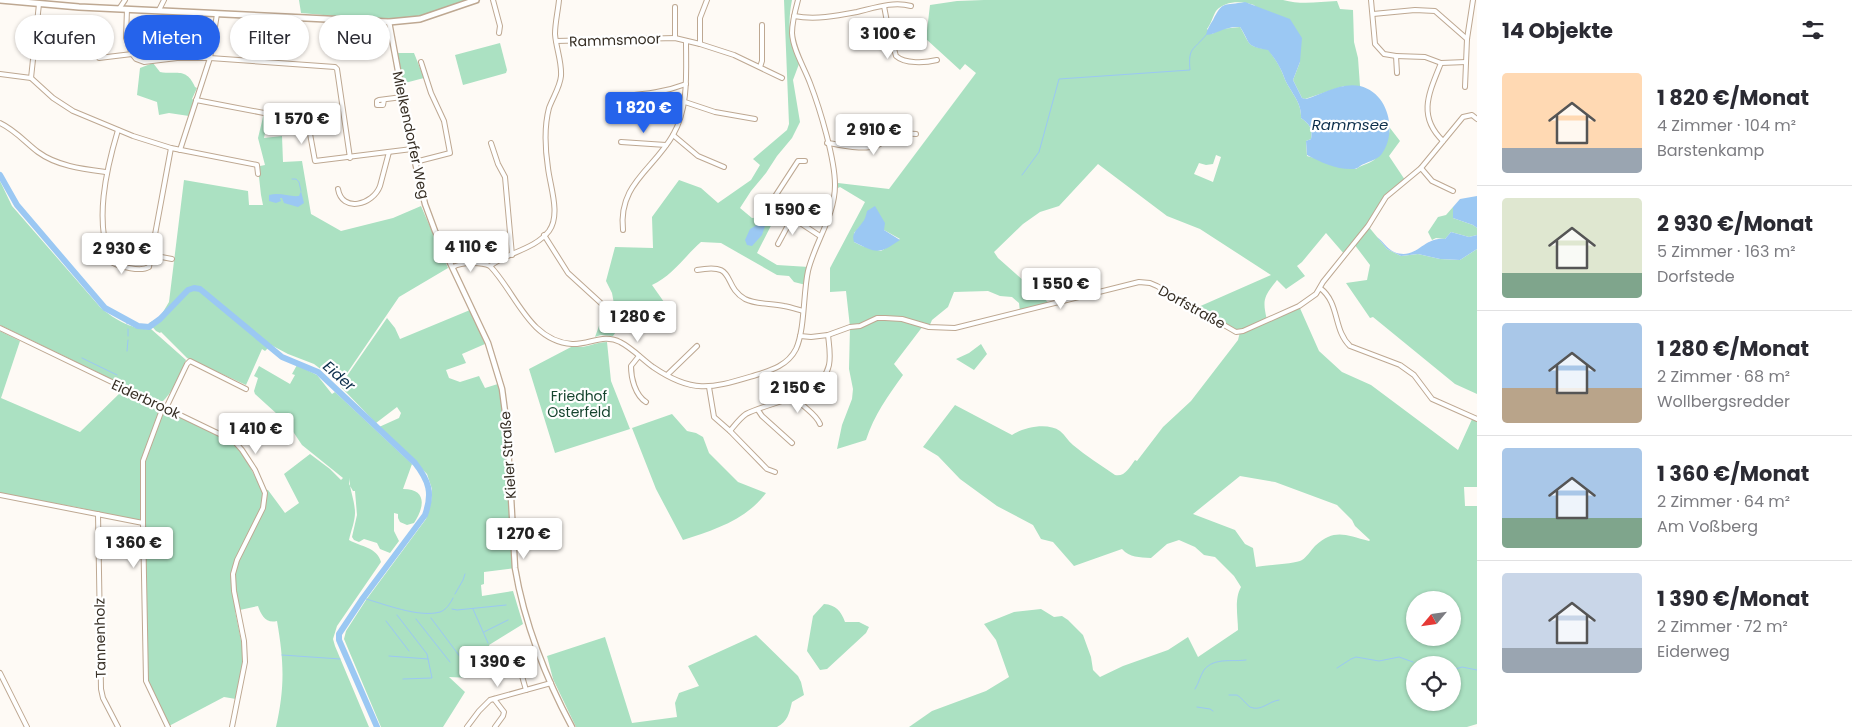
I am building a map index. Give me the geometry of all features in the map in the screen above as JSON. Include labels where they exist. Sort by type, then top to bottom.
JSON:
[{"type":"main road","points":[[0,0],[119,9],[319,19]]},
{"type":"main road","points":[[390,22],[420,19],[476,0]]},
{"type":"street","points":[[119,9],[125,0]]},
{"type":"street","points":[[159,10],[164,0]]},
{"type":"street","points":[[493,0],[500,26],[499,33]]},
{"type":"street","points":[[452,267],[456,265],[477,264],[490,266],[544,235],[551,227],[554,216],[546,156],[546,127],[550,106],[560,81],[561,68],[556,41],[559,0]]},
{"type":"street","points":[[700,44],[700,18],[707,0]]},
{"type":"street","points":[[490,266],[536,327],[550,338],[558,342],[575,344],[603,338],[621,342],[667,376],[690,386],[709,388],[723,385],[785,363],[794,353],[800,336],[809,269],[831,211],[835,194],[834,173],[827,143],[812,88],[792,32],[798,0]]},
{"type":"street","points":[[1371,0],[1375,44],[1384,54],[1425,57],[1441,63],[1466,62]]},
{"type":"street","points":[[1465,87],[1467,39],[1474,0]]},
{"type":"street","points":[[31,78],[39,4]]},
{"type":"street","points":[[794,16],[829,17],[884,6],[903,4],[911,6]]},
{"type":"street","points":[[884,6],[896,56],[905,60],[927,62],[937,60]]},
{"type":"street","name":"Rammsmoor","points":[[675,7],[675,38]]},
{"type":"street","points":[[127,9],[127,15]]},
{"type":"street","points":[[1373,14],[1415,10],[1435,12],[1467,39]]},
{"type":"street","points":[[760,67],[762,61],[762,25]]},
{"type":"street","name":"Mielkendorfer Weg","points":[[390,28],[412,149],[430,218],[488,343],[501,383]]},
{"type":"street","name":"Rammsmoor","points":[[556,41],[675,38],[734,55],[782,78]]},
{"type":"street","points":[[623,230],[623,212],[628,192],[673,135],[685,102],[686,41]]},
{"type":"street","points":[[1396,56],[1398,72]]},
{"type":"street","points":[[220,59],[335,67],[337,69],[350,158]]},
{"type":"street","points":[[139,60],[144,62],[160,60]]},
{"type":"street","points":[[180,150],[209,60]]},
{"type":"street","points":[[415,162],[450,153],[444,122],[430,93],[421,62]]},
{"type":"street","points":[[1441,63],[1427,102],[1427,118],[1434,132],[1443,141]]},
{"type":"street","points":[[0,74],[31,78],[53,98],[73,111],[118,130],[171,148],[257,165],[258,174]]},
{"type":"street","points":[[625,96],[655,93],[686,84]]},
{"type":"street","points":[[384,100],[402,97]]},
{"type":"street","points":[[196,100],[264,113],[302,108],[306,112],[314,160],[350,158],[412,149]]},
{"type":"street","points":[[685,102],[715,112],[755,119]]},
{"type":"street","name":"Dorfstraße","points":[[828,335],[850,327],[860,326],[877,318],[902,320],[929,327],[955,328],[1143,282],[1157,286],[1236,332],[1240,332],[1299,306],[1310,299],[1368,226],[1386,197],[1421,168],[1462,117],[1472,115],[1477,119]]},
{"type":"street","points":[[0,123],[49,159],[77,167],[106,172]]},
{"type":"street","points":[[118,130],[106,172],[104,218],[106,242],[112,262],[117,265],[147,270],[149,268],[171,148]]},
{"type":"street","points":[[827,143],[868,148],[885,141],[888,132],[916,134]]},
{"type":"street","points":[[673,135],[698,156],[724,168]]},
{"type":"street","points":[[621,142],[666,145]]},
{"type":"street","points":[[491,143],[498,164],[505,177],[512,255]]},
{"type":"street","points":[[338,188],[341,198],[350,203],[361,204],[370,200],[380,186],[389,152]]},
{"type":"street","points":[[805,161],[798,161],[772,201],[775,207],[820,236]]},
{"type":"street","points":[[1421,168],[1432,181],[1453,191]]},
{"type":"street","points":[[778,244],[792,218]]},
{"type":"street","points":[[544,235],[568,273],[603,305]]},
{"type":"street","points":[[151,255],[172,259]]},
{"type":"street","points":[[697,270],[712,267],[722,270],[740,295],[755,303],[784,306],[803,311]]},
{"type":"street","points":[[1320,288],[1331,299],[1342,334],[1350,346],[1400,365],[1414,375],[1432,399],[1477,419]]},
{"type":"street","name":"Eiderbrook","points":[[0,328],[102,379],[234,441],[242,450],[265,488],[266,500],[237,560],[233,574],[245,662],[232,727]]},
{"type":"street","points":[[730,431],[744,416],[812,388],[826,372],[830,359],[828,335],[800,336]]},
{"type":"street","points":[[667,376],[696,346]]},
{"type":"street","points":[[639,356],[631,366],[632,380],[640,397],[646,402]]},
{"type":"street","points":[[168,727],[146,681],[143,462],[164,407],[190,361],[246,389]]},
{"type":"street","name":"Kieler Straße","points":[[501,383],[507,427],[515,568],[519,590],[528,621],[551,683],[572,727]]},
{"type":"street","points":[[709,388],[714,417],[767,469],[775,472]]},
{"type":"street","points":[[796,396],[818,419],[820,424]]},
{"type":"street","points":[[758,410],[762,416],[792,443]]},
{"type":"street","points":[[0,496],[143,523]]},
{"type":"street","name":"Tannenholz","points":[[98,514],[101,690],[103,698],[118,727]]},
{"type":"street","points":[[523,672],[522,676],[526,690]]},
{"type":"street","points":[[0,673],[27,727]]},
{"type":"street","points":[[467,727],[490,700],[551,683]]},
{"type":"street","points":[[494,699],[504,712],[495,727]]},
{"type":"green space","points":[[299,0],[470,0],[420,18],[391,21],[390,15],[301,13]]},
{"type":"green space","points":[[784,0],[792,0],[790,33],[799,64],[793,80],[800,122],[792,138],[740,208],[752,218],[764,217],[773,205],[779,210],[757,253],[777,265],[809,267],[806,285],[794,282],[789,276],[777,275],[721,243],[701,242],[672,271],[652,285],[664,302],[661,306],[654,311],[642,312],[634,306],[613,336],[601,335],[595,337],[599,326],[610,314],[614,304],[612,293],[606,281],[615,247],[653,248],[652,217],[679,180],[701,188],[718,203],[751,180],[760,165],[753,159],[787,130],[789,124]]},
{"type":"green space","points":[[984,0],[1283,0],[1303,3],[1337,1],[1340,9],[1353,10],[1354,42],[1358,58],[1360,86],[1344,86],[1305,99],[1302,98],[1293,80],[1300,62],[1254,5],[1240,2],[1229,3],[1220,7],[1207,29],[1212,34],[1221,29],[1240,27],[1252,45],[1268,49],[1297,101],[1301,118],[1311,129],[1311,139],[1306,141],[1307,156],[1356,169],[1377,157],[1385,145],[1390,128],[1400,141],[1389,156],[1405,180],[1392,190],[1368,226],[1387,249],[1401,256],[1418,254],[1440,259],[1460,260],[1477,249],[1477,394],[1455,384],[1373,317],[1370,318],[1346,283],[1367,280],[1370,265],[1354,244],[1345,255],[1326,233],[1297,266],[1305,276],[1286,289],[1277,280],[1265,298],[1265,307],[1267,320],[1299,306],[1319,351],[1342,372],[1371,385],[1458,450],[1473,417],[1477,419],[1477,487],[1464,487],[1465,506],[1477,506],[1477,724],[1467,727],[909,727],[932,711],[986,691],[1009,677],[996,640],[984,624],[1014,612],[1041,609],[1054,617],[1062,616],[1068,620],[1083,635],[1091,657],[1093,670],[1100,677],[1123,666],[1168,650],[1188,637],[1198,657],[1238,630],[1237,602],[1241,587],[1234,576],[1215,557],[1204,555],[1195,547],[1179,540],[1167,544],[1151,558],[1132,556],[1122,549],[1074,566],[1053,542],[1041,539],[1033,525],[997,506],[960,479],[938,456],[923,447],[955,405],[1012,435],[1036,427],[1055,428],[1088,457],[1115,475],[1122,475],[1135,460],[1137,461],[1163,427],[1191,401],[1238,340],[1240,332],[1196,308],[1271,275],[1200,229],[1167,216],[1098,164],[1059,206],[1040,212],[1023,224],[994,252],[998,258],[1049,303],[1020,312],[1019,303],[1012,297],[1000,296],[988,291],[954,292],[948,307],[932,320],[929,327],[923,326],[894,364],[903,375],[877,414],[866,440],[837,449],[842,425],[852,399],[853,389],[849,369],[850,327],[846,291],[830,292],[830,268],[865,202],[840,187],[838,188],[838,183],[889,189],[976,73],[965,64],[960,70],[926,39],[930,5]],"holes":[[[1216,155],[1221,157],[1213,182],[1194,174],[1199,163],[1213,164]],[[864,222],[884,230],[900,239],[881,251],[862,246],[854,242],[854,233]],[[1240,476],[1275,482],[1337,505],[1370,540],[1347,535],[1335,535],[1322,540],[1304,559],[1256,567],[1253,548],[1245,544],[1235,530],[1193,514]]]},
{"type":"green space","points":[[500,43],[507,70],[506,73],[463,85],[455,55]]},
{"type":"green space","points":[[396,53],[414,53],[424,78],[401,84]]},
{"type":"green space","points":[[153,63],[160,72],[184,74],[197,88],[192,99],[194,100],[189,116],[169,113],[159,115],[157,102],[137,95],[140,68]]},
{"type":"green space","points":[[264,113],[269,113],[264,138],[282,136],[283,162],[302,161],[311,214],[341,231],[393,218],[421,206],[448,268],[399,297],[339,383],[314,364],[271,345],[265,351],[262,349],[246,385],[187,358],[161,332],[156,331],[149,323],[160,317],[169,302],[184,180],[248,191],[249,205],[263,205],[258,168],[265,165],[258,138]]},
{"type":"green space","points":[[0,181],[12,206],[100,307],[124,323],[138,328],[151,329],[186,360],[173,389],[161,403],[0,325]]},
{"type":"green space","points":[[1453,207],[1453,218],[1473,225],[1477,228],[1477,235],[1469,237],[1451,232],[1445,239],[1436,238],[1432,240],[1428,232],[1438,217],[1446,215]]},
{"type":"green space","points":[[470,310],[485,344],[462,354],[466,363],[446,370],[449,378],[460,382],[479,376],[485,388],[501,383],[515,568],[484,572],[484,584],[481,585],[482,596],[513,591],[523,624],[489,645],[493,659],[497,659],[503,674],[471,678],[449,677],[465,692],[443,727],[381,727],[344,639],[346,631],[366,600],[426,519],[431,502],[432,489],[427,474],[379,427],[399,418],[401,413],[397,407],[376,423],[340,386],[387,318],[395,328],[400,339]]},
{"type":"green space","points":[[0,331],[20,341],[1,398],[80,432],[122,391],[233,442],[241,451],[262,489],[268,490],[285,513],[299,503],[284,474],[310,454],[341,480],[343,478],[302,445],[288,424],[255,394],[254,391],[258,378],[254,376],[259,366],[290,384],[295,375],[292,374],[297,365],[317,375],[332,394],[335,392],[412,464],[403,489],[417,492],[422,500],[422,506],[414,523],[407,525],[400,522],[398,514],[394,513],[394,531],[399,541],[390,553],[380,549],[377,543],[364,539],[359,542],[352,537],[357,515],[355,491],[350,486],[355,513],[349,540],[372,550],[381,562],[337,626],[333,639],[369,727],[276,727],[282,687],[282,662],[277,621],[267,620],[262,615],[258,606],[235,611],[244,655],[236,699],[224,697],[169,726],[148,687],[144,522],[76,507],[0,494]]},
{"type":"green space","name":"Friedhof Osterfeld","points":[[607,342],[611,381],[630,429],[555,453],[529,369],[573,346],[581,347]]},
{"type":"green space","points":[[981,344],[987,354],[974,370],[956,359],[969,353]]},
{"type":"green space","points":[[672,414],[687,431],[703,437],[709,453],[738,482],[766,493],[749,510],[729,523],[683,540],[656,489],[632,428]]},
{"type":"green space","points":[[824,604],[838,609],[845,622],[859,622],[869,627],[866,633],[827,669],[820,670],[807,651],[813,616]]},
{"type":"green space","points":[[756,635],[798,676],[804,695],[792,702],[786,720],[777,727],[576,727],[553,679],[547,656],[605,637],[632,723],[677,717],[675,703],[679,693],[699,686],[688,666]]},
{"type":"water","name":"Rammsee","points":[[1245,2],[1290,19],[1302,38],[1300,62],[1293,80],[1302,98],[1306,99],[1339,87],[1353,85],[1370,90],[1378,97],[1388,115],[1389,125],[1389,136],[1386,146],[1379,157],[1357,168],[1348,169],[1318,161],[1307,155],[1306,141],[1311,139],[1311,129],[1301,118],[1297,101],[1279,66],[1268,50],[1251,45],[1240,27],[1206,35],[1219,9],[1228,4]]},
{"type":"water","points":[[301,191],[304,203],[298,207],[284,203],[282,198],[280,198],[281,201],[276,203],[269,201],[269,195],[299,196]]},
{"type":"water","points":[[1477,196],[1477,228],[1453,218],[1453,207],[1460,199]]},
{"type":"water","points":[[875,206],[885,223],[884,230],[900,240],[887,248],[877,251],[854,242],[853,239],[867,211]]},
{"type":"water","points":[[762,222],[765,226],[762,235],[752,246],[747,245],[745,240],[750,229]]},
{"type":"water","points":[[1451,232],[1469,237],[1477,235],[1477,249],[1460,260],[1440,259],[1418,254],[1401,256],[1391,251],[1402,254],[1409,253],[1437,239],[1445,239]]},
{"type":"waterway","points":[[1022,175],[1039,152],[1059,79],[1190,70],[1192,50],[1206,35]]},
{"type":"waterway","name":"Eider","points":[[0,175],[17,205],[105,308],[138,326],[149,327],[160,319],[188,290],[200,289],[282,357],[318,372],[420,469],[429,494],[425,515],[363,598],[339,634],[339,640],[377,727]]},
{"type":"waterway","points":[[292,179],[296,179],[299,182],[301,191]]},
{"type":"waterway","points":[[128,329],[128,336]]},
{"type":"waterway","points":[[127,351],[128,340]]},
{"type":"waterway","points":[[82,358],[117,375]]},
{"type":"waterway","points":[[455,594],[465,574]]},
{"type":"waterway","points":[[363,598],[402,610],[422,613],[440,612],[449,605],[453,598]]},
{"type":"waterway","points":[[452,609],[506,605]]},
{"type":"waterway","points":[[473,609],[488,643]]},
{"type":"waterway","points":[[397,615],[427,654],[432,678],[403,679]]},
{"type":"waterway","points":[[431,618],[464,662]]},
{"type":"waterway","points":[[416,619],[450,662]]},
{"type":"waterway","points":[[484,632],[508,620]]},
{"type":"waterway","points":[[386,621],[409,651]]},
{"type":"waterway","points":[[282,655],[340,659]]},
{"type":"waterway","points":[[389,656],[428,659]]},
{"type":"waterway","points":[[1337,668],[1356,657],[1379,661],[1399,657],[1406,660]]},
{"type":"waterway","points":[[1195,689],[1204,670],[1213,663],[1246,660]]},
{"type":"waterway","points":[[1461,667],[1477,670]]},
{"type":"waterway","points":[[1229,695],[1237,695],[1250,707],[1254,708],[1279,700]]},
{"type":"waterway","points":[[1197,707],[1213,711]]}]
